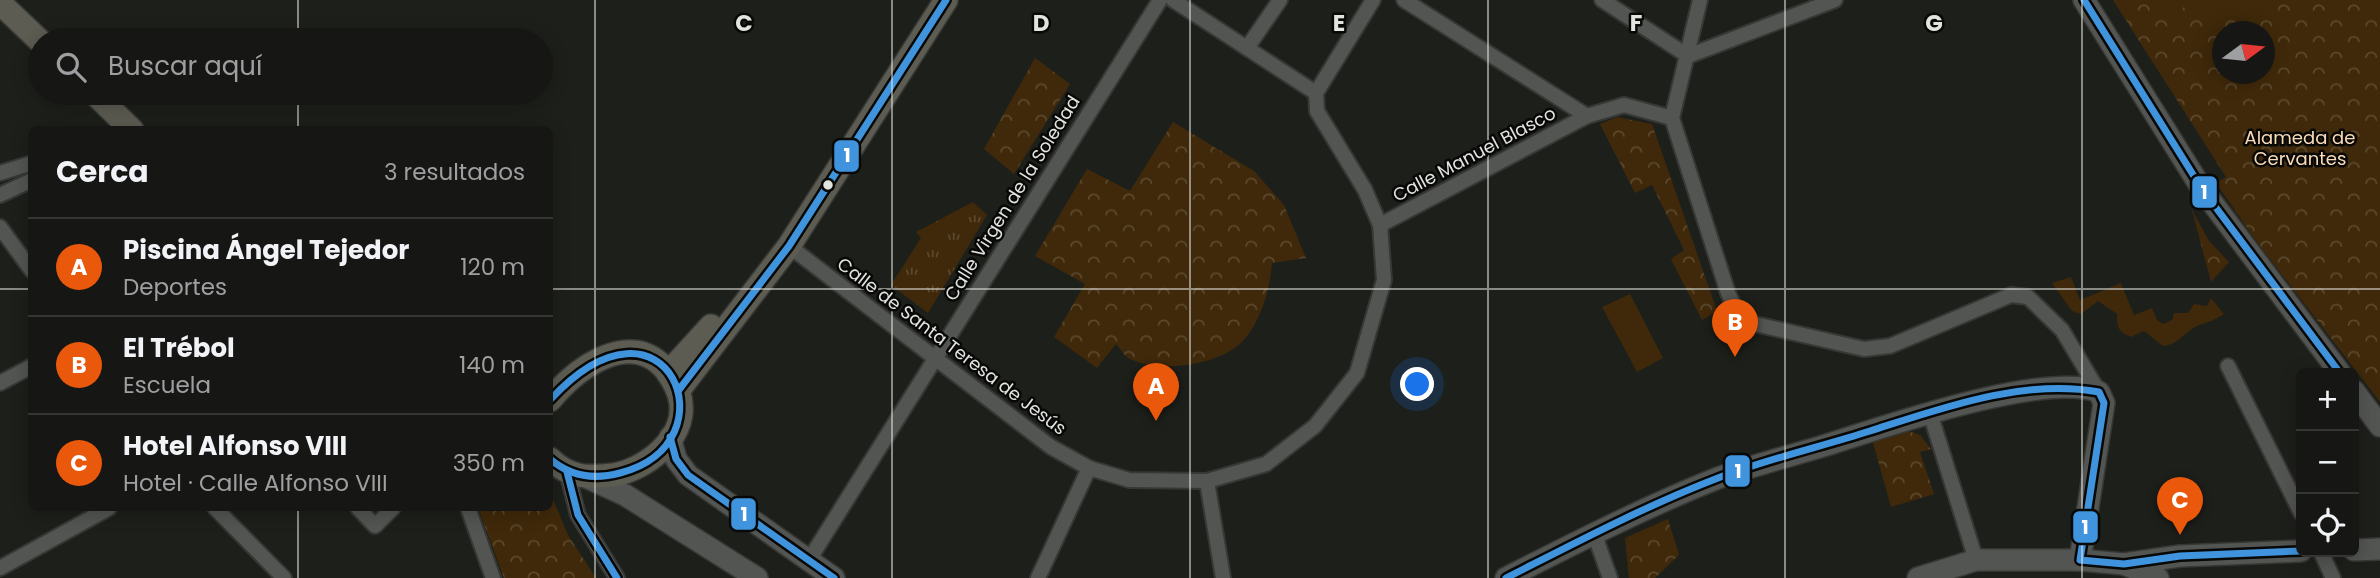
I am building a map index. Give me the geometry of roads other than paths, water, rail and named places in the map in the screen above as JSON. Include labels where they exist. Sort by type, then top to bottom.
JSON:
[{"type":"main road","points":[[734,309],[852,131],[933,0]]},
{"type":"main road","points":[[673,382],[789,246],[946,0]]},
{"type":"main road","points":[[0,3],[28,30]]},
{"type":"main road","points":[[106,105],[128,126]]},
{"type":"main road","points":[[553,397],[574,375],[593,362],[614,354],[642,353],[673,382],[681,401],[681,416],[655,457],[621,474],[572,472]]},
{"type":"street","name":"Calle Virgen de la Soledad","points":[[809,560],[1160,0]]},
{"type":"street","points":[[1173,0],[1315,93],[1373,0]]},
{"type":"street","points":[[1247,48],[1280,0]]},
{"type":"street","points":[[1404,0],[1587,116]]},
{"type":"street","points":[[1602,0],[1688,57]]},
{"type":"street","points":[[1700,0],[1672,118],[1728,293],[1736,310],[1755,324],[1864,349],[1890,346],[2011,295],[2028,297],[2062,330],[2099,392],[2105,408],[2080,561]]},
{"type":"street","points":[[1688,57],[1835,0]]},
{"type":"street","points":[[2084,0],[2202,188],[2336,368]]},
{"type":"street","name":"Calle de Santa Teresa de Jesús","points":[[789,246],[936,356],[1051,447],[1090,468],[1129,480],[1207,481],[1266,464],[1315,426],[1357,373],[1384,280],[1380,226],[1365,190],[1317,111],[1315,93]]},
{"type":"street","name":"Calle Manuel Blasco","points":[[1380,226],[1587,116],[1624,105],[1672,118]]},
{"type":"street","points":[[0,173],[28,164]]},
{"type":"street","points":[[0,195],[28,182]]},
{"type":"street","points":[[0,227],[28,266]]},
{"type":"street","points":[[2228,366],[2296,503]]},
{"type":"street","points":[[0,383],[28,368]]},
{"type":"street","points":[[1506,578],[1594,533],[1719,478],[1930,413],[2049,388],[2080,387],[2099,392]]},
{"type":"street","points":[[2359,398],[2380,426]]},
{"type":"street","points":[[1930,413],[1976,560]]},
{"type":"street","points":[[670,437],[676,459],[688,475],[834,578]]},
{"type":"street","points":[[1038,578],[1090,468]]},
{"type":"street","points":[[617,578],[583,525],[574,505],[572,472],[625,495],[757,578]]},
{"type":"street","points":[[1207,481],[1223,578]]},
{"type":"street","points":[[7,578],[0,568],[104,511]]},
{"type":"street","points":[[218,511],[284,578]]},
{"type":"street","points":[[361,511],[375,526],[390,511]]},
{"type":"street","points":[[469,511],[493,578]]},
{"type":"street","points":[[1594,533],[1610,578]]},
{"type":"street","points":[[2359,550],[2380,549]]},
{"type":"street","points":[[2125,571],[2180,556],[2296,551]]},
{"type":"street","points":[[2323,557],[2333,578]]},
{"type":"street","points":[[1919,578],[1976,560],[2080,561],[2158,578]]},
{"type":"place","name":"El Trébol","points":[[1735,357]]},
{"type":"place","name":"Piscina Ángel Tejedor","points":[[1156,421]]},
{"type":"place","name":"Hotel Alfonso VIII","points":[[2180,535]]},
{"type":"park label","name":"Alameda de Cervantes","points":[[2300,147]]}]
